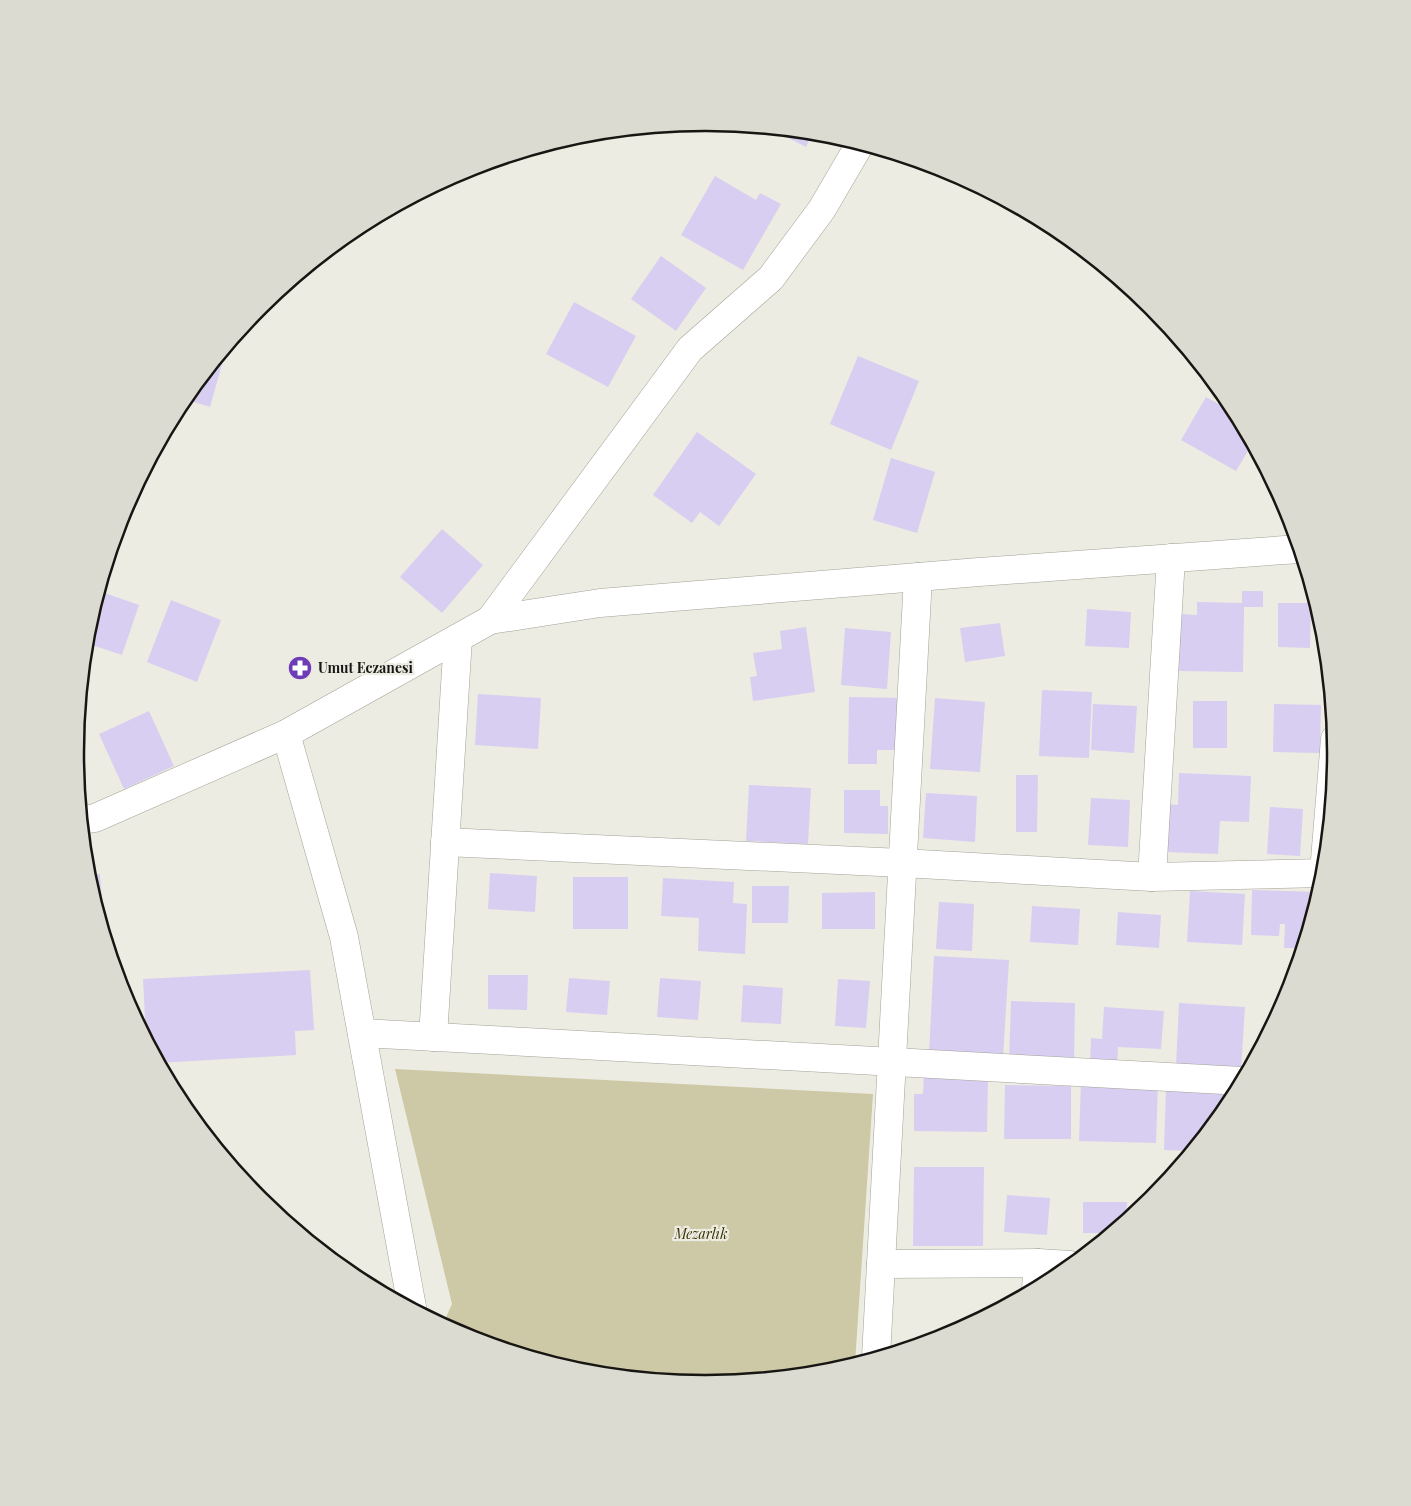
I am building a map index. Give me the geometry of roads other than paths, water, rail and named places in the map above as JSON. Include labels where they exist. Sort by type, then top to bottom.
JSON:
[{"type":"street","points":[[490,620],[690,349],[771,278],[822,210],[857,150]]},
{"type":"street","points":[[88,819],[95,818],[286,734],[490,620],[600,603],[1293,549]]},
{"type":"street","points":[[1152,877],[1171,558]]},
{"type":"street","points":[[876,1351],[918,577]]},
{"type":"street","points":[[434,1037],[458,638]]},
{"type":"street","points":[[286,734],[344,937],[411,1300]]},
{"type":"street","points":[[445,842],[902,863],[1152,877],[1315,873]]},
{"type":"street","points":[[362,1033],[892,1063],[1234,1080]]},
{"type":"street","points":[[881,1264],[1037,1276]]},
{"type":"place","name":"Umut Eczanesi","points":[[300,668]]},
{"type":"park label","name":"Mezarlık","points":[[701,1234]]}]
